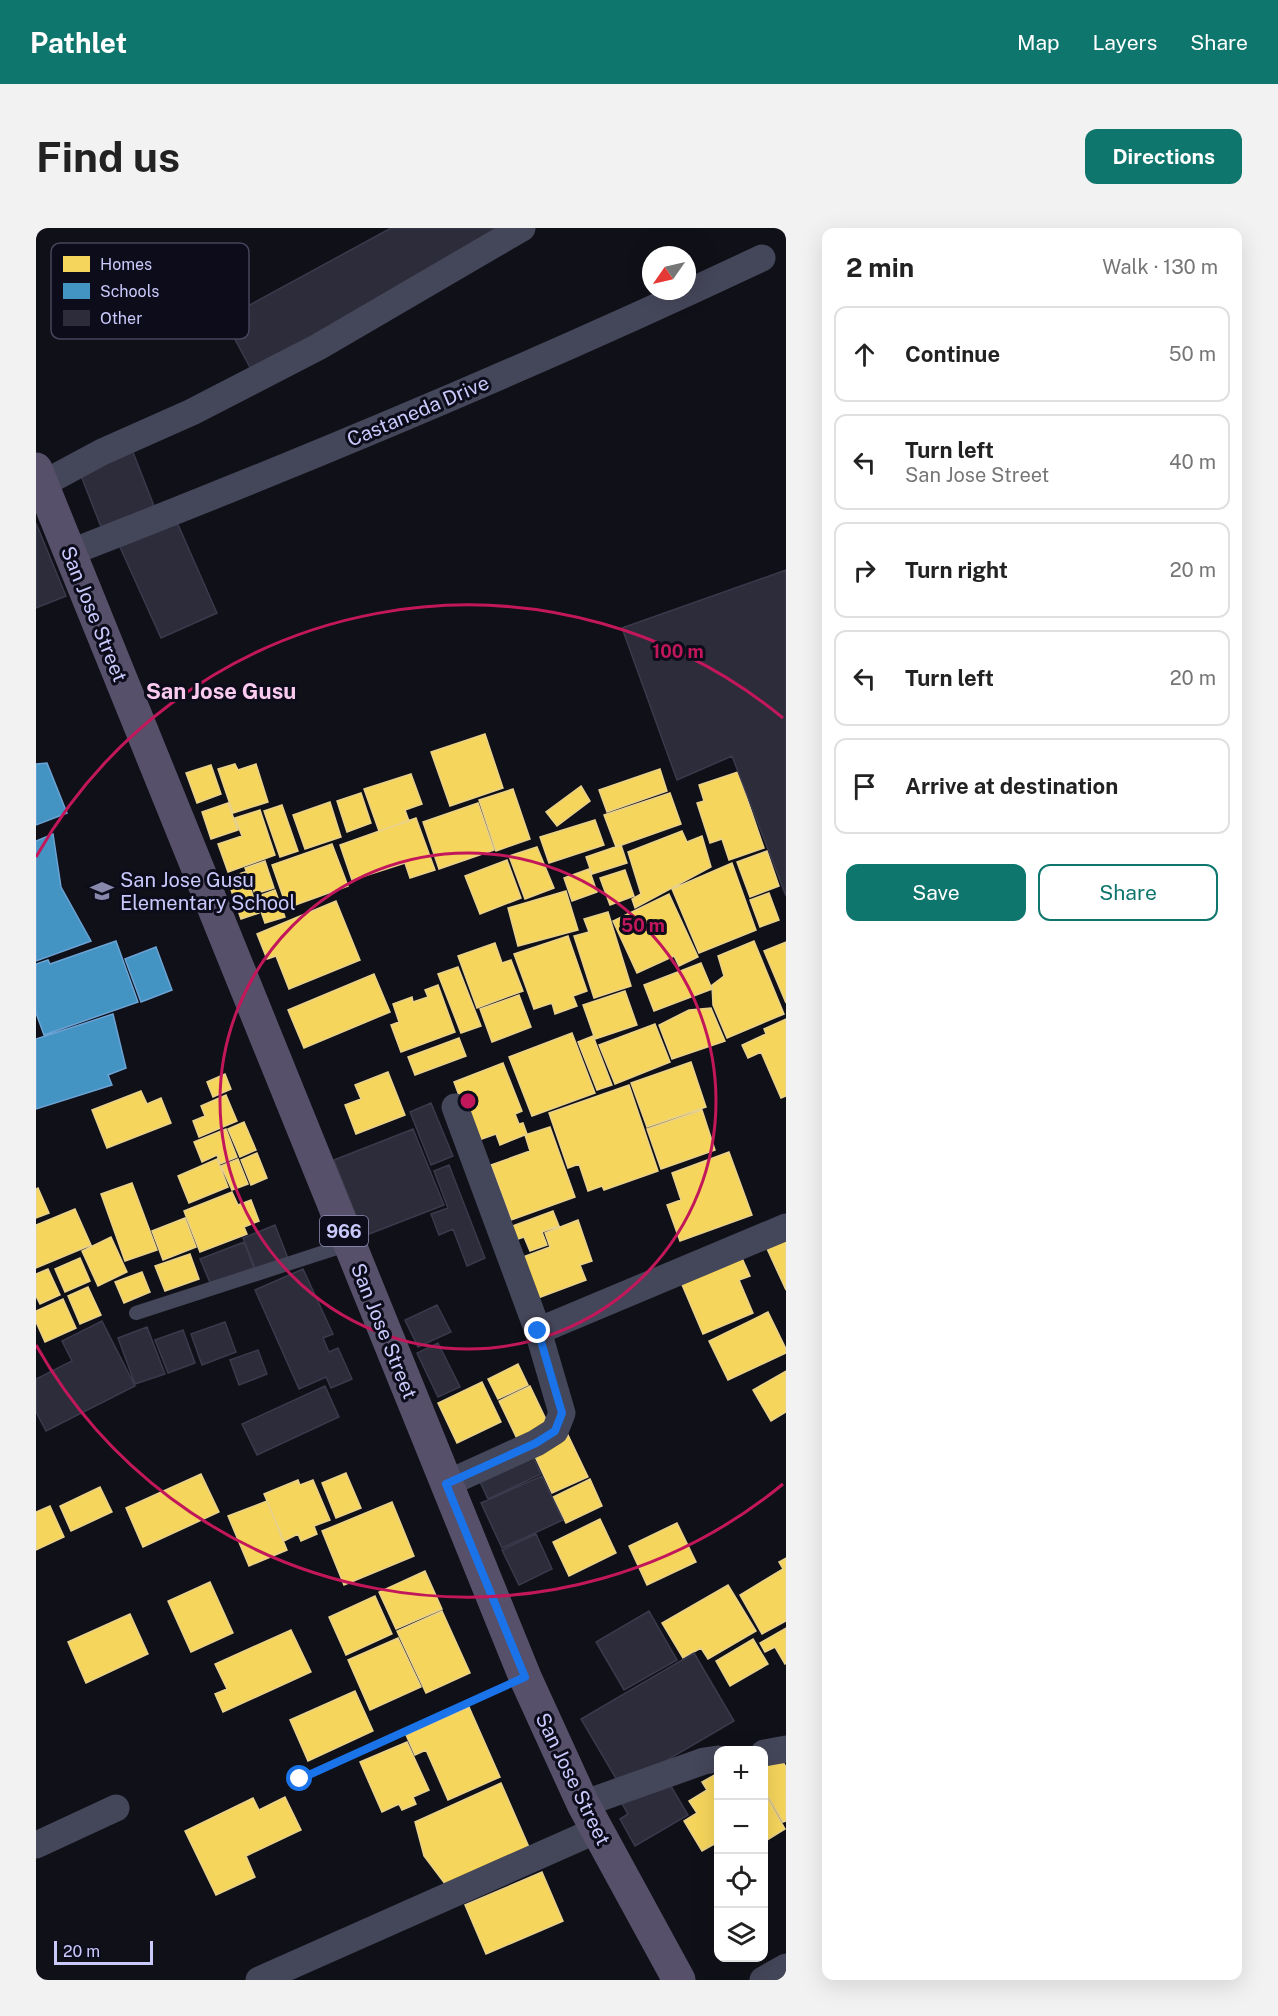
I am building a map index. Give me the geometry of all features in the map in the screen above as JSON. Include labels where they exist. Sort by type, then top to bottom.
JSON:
[{"type":"main road","name":"San Jose Street","points":[[39,477],[525,1677],[590,1817],[679,1980]]},
{"type":"street","points":[[39,477],[192,412],[318,347],[522,228]]},
{"type":"street","name":"Castaneda Drive","points":[[69,553],[175,512],[446,400],[648,312],[762,258]]},
{"type":"street","points":[[446,1484],[536,1443],[555,1431],[562,1413],[538,1331],[454,1107]]},
{"type":"street","points":[[538,1331],[786,1227]]},
{"type":"street","points":[[768,1752],[786,1749]]},
{"type":"street","points":[[258,1980],[704,1761],[714,1760]]},
{"type":"street","points":[[36,1845],[116,1808]]},
{"type":"street","points":[[763,1980],[786,1967]]},
{"type":"lane","points":[[136,1313],[349,1244]]},
{"type":"path","points":[[300,1779],[525,1677]]},
{"type":"building: Homes","points":[[485,734],[503,788],[450,806],[431,752]]},
{"type":"building: Homes","points":[[235,764],[238,770],[256,764],[268,802],[233,813],[218,769]]},
{"type":"building: Homes","points":[[211,765],[221,794],[197,803],[186,773]]},
{"type":"building: Homes","points":[[660,769],[667,791],[607,812],[599,790]]},
{"type":"building: Homes","points":[[738,772],[764,848],[729,860],[722,839],[710,843],[697,803],[704,801],[699,785]]},
{"type":"building: Homes","points":[[411,774],[422,804],[405,810],[409,821],[379,831],[364,789]]},
{"type":"building: Homes","points":[[581,786],[590,801],[557,826],[546,812]]},
{"type":"building: Homes","points":[[513,789],[530,839],[496,851],[479,800]]},
{"type":"building: Homes","points":[[361,793],[371,823],[347,832],[337,801]]},
{"type":"building: Homes","points":[[670,793],[681,824],[616,847],[604,815]]},
{"type":"building: Homes","points":[[330,802],[341,837],[305,849],[293,815]]},
{"type":"building: Homes","points":[[228,803],[238,830],[211,839],[202,812]]},
{"type":"building: Homes","points":[[478,803],[494,850],[439,869],[423,822]]},
{"type":"building: Homes","points":[[282,805],[298,851],[280,857],[264,811]]},
{"type":"building: Homes","points":[[260,810],[275,855],[228,872],[218,844],[242,836],[235,818]]},
{"type":"building: Homes","points":[[416,818],[435,870],[410,878],[405,863],[352,880],[340,845]]},
{"type":"building: Homes","points":[[595,820],[604,845],[549,863],[540,837]]},
{"type":"building: Homes","points":[[682,831],[687,842],[702,836],[711,867],[635,908],[632,899],[641,894],[628,852]]},
{"type":"building: Homes","points":[[332,844],[348,886],[287,908],[272,865]]},
{"type":"building: Homes","points":[[621,845],[627,863],[592,874],[586,857]]},
{"type":"building: Homes","points":[[537,847],[554,888],[525,899],[509,856]]},
{"type":"building: Homes","points":[[767,851],[779,886],[750,897],[737,862]]},
{"type":"building: Homes","points":[[507,860],[521,898],[480,914],[465,876]]},
{"type":"building: Homes","points":[[265,861],[274,888],[255,894],[245,868]]},
{"type":"building: Homes","points":[[732,863],[756,930],[699,953],[672,889]]},
{"type":"building: Homes","points":[[589,869],[597,892],[572,901],[564,878]]},
{"type":"building: Homes","points":[[625,870],[634,896],[610,905],[600,878]]},
{"type":"building: Homes","points":[[245,872],[259,913],[241,919],[227,878]]},
{"type":"building: Homes","points":[[275,890],[285,917],[265,923],[256,897]]},
{"type":"building: Homes","points":[[566,891],[578,930],[518,946],[508,908]]},
{"type":"building: Homes","points":[[769,893],[779,920],[760,927],[750,900]]},
{"type":"building: Homes","points":[[669,894],[698,957],[679,966],[674,956],[637,973],[613,921]]},
{"type":"building: Homes","points":[[336,901],[360,960],[289,989],[276,956],[267,959],[257,934]]},
{"type":"building: Homes","points":[[608,912],[631,986],[594,998],[574,936],[589,932],[584,919]]},
{"type":"building: Homes","points":[[568,936],[587,991],[573,996],[577,1006],[555,1014],[552,1003],[534,1009],[514,954]]},
{"type":"building: Homes","points":[[754,941],[784,1014],[727,1038],[713,1005],[712,985],[724,976],[718,956]]},
{"type":"building: Homes","points":[[786,942],[786,1003],[764,951]]},
{"type":"building: Homes","points":[[495,943],[502,963],[511,960],[523,991],[477,1008],[458,956]]},
{"type":"building: Homes","points":[[701,963],[712,989],[654,1011],[644,985]]},
{"type":"building: Homes","points":[[458,967],[481,1026],[461,1033],[438,974]]},
{"type":"building: Homes","points":[[374,974],[390,1012],[304,1048],[288,1010]]},
{"type":"building: Homes","points":[[438,985],[455,1032],[401,1052],[391,1025],[399,1022],[393,1004],[412,997],[413,1002],[428,997],[425,990]]},
{"type":"building: Homes","points":[[625,991],[637,1025],[595,1039],[583,1005]]},
{"type":"building: Homes","points":[[519,995],[531,1027],[492,1042],[480,1009]]},
{"type":"building: Homes","points":[[711,1008],[725,1041],[672,1059],[659,1025],[689,1010]]},
{"type":"building: Homes","points":[[786,1019],[786,1096],[781,1098],[761,1052],[748,1058],[742,1045],[766,1034],[764,1029]]},
{"type":"building: Homes","points":[[655,1024],[670,1062],[615,1084],[599,1045]]},
{"type":"building: Homes","points":[[572,1033],[595,1093],[532,1116],[509,1057]]},
{"type":"building: Homes","points":[[593,1036],[612,1085],[597,1090],[578,1042]]},
{"type":"building: Homes","points":[[459,1038],[466,1056],[415,1075],[408,1057]]},
{"type":"building: Homes","points":[[691,1062],[706,1107],[647,1127],[631,1083]]},
{"type":"building: Homes","points":[[503,1063],[522,1111],[515,1114],[519,1124],[523,1123],[527,1134],[500,1145],[496,1134],[476,1141],[454,1082]]},
{"type":"building: Homes","points":[[388,1072],[405,1115],[356,1134],[345,1105],[361,1099],[355,1085]]},
{"type":"building: Homes","points":[[225,1074],[231,1089],[213,1097],[207,1082]]},
{"type":"building: Homes","points":[[629,1085],[658,1171],[604,1190],[602,1186],[588,1191],[579,1164],[568,1168],[549,1113]]},
{"type":"building: Homes","points":[[141,1091],[147,1104],[161,1098],[171,1123],[107,1148],[92,1110]]},
{"type":"building: Homes","points":[[226,1095],[237,1121],[199,1137],[193,1121],[205,1116],[201,1106]]},
{"type":"building: Homes","points":[[702,1110],[715,1150],[661,1169],[647,1129]]},
{"type":"building: Homes","points":[[244,1122],[256,1150],[240,1157],[228,1129]]},
{"type":"building: Homes","points":[[550,1127],[575,1197],[511,1220],[491,1165],[530,1151],[525,1135]]},
{"type":"building: Homes","points":[[226,1129],[237,1157],[220,1164],[217,1155],[202,1162],[194,1142]]},
{"type":"building: Homes","points":[[729,1152],[752,1215],[680,1241],[667,1205],[681,1200],[672,1173]]},
{"type":"building: Homes","points":[[257,1153],[267,1178],[251,1185],[241,1160]]},
{"type":"building: Homes","points":[[217,1159],[228,1187],[189,1203],[178,1176]]},
{"type":"building: Homes","points":[[238,1159],[248,1184],[232,1190],[221,1166]]},
{"type":"building: Homes","points":[[132,1183],[157,1250],[125,1261],[101,1194]]},
{"type":"building: Homes","points":[[38,1188],[49,1213],[36,1218],[36,1189]]},
{"type":"building: Homes","points":[[232,1192],[238,1205],[251,1200],[259,1221],[244,1227],[247,1234],[200,1252],[184,1211]]},
{"type":"building: Homes","points":[[75,1209],[91,1245],[36,1268],[36,1225]]},
{"type":"building: Homes","points":[[553,1211],[559,1226],[542,1232],[547,1245],[530,1251],[524,1237],[515,1240],[510,1227]]},
{"type":"building: Homes","points":[[185,1218],[196,1247],[163,1260],[152,1231]]},
{"type":"building: Homes","points":[[578,1220],[592,1261],[580,1265],[586,1280],[538,1298],[523,1257],[550,1247],[545,1233]]},
{"type":"building: Homes","points":[[786,1232],[786,1290],[764,1242]]},
{"type":"building: Homes","points":[[111,1237],[127,1272],[98,1286],[82,1251]]},
{"type":"building: Homes","points":[[737,1247],[750,1276],[739,1280],[753,1313],[703,1334],[677,1273]]},
{"type":"building: Homes","points":[[190,1254],[199,1279],[165,1291],[155,1266]]},
{"type":"building: Homes","points":[[80,1258],[90,1281],[65,1292],[55,1269]]},
{"type":"building: Homes","points":[[48,1269],[60,1295],[40,1304],[36,1296],[36,1274]]},
{"type":"building: Homes","points":[[142,1272],[150,1292],[124,1303],[115,1282]]},
{"type":"building: Homes","points":[[88,1287],[101,1315],[80,1324],[68,1296]]},
{"type":"building: Homes","points":[[63,1299],[76,1328],[45,1342],[36,1322],[36,1311]]},
{"type":"building: Homes","points":[[768,1312],[786,1353],[728,1380],[709,1341]]},
{"type":"building: Homes","points":[[518,1364],[528,1385],[498,1399],[488,1379]]},
{"type":"building: Homes","points":[[786,1371],[786,1412],[771,1421],[753,1390]]},
{"type":"building: Homes","points":[[482,1382],[501,1422],[457,1443],[438,1403]]},
{"type":"building: Homes","points":[[530,1386],[551,1430],[520,1445],[499,1401]]},
{"type":"building: Homes","points":[[568,1435],[588,1477],[552,1493],[533,1452]]},
{"type":"building: Homes","points":[[346,1473],[361,1508],[336,1518],[322,1483]]},
{"type":"building: Homes","points":[[201,1474],[219,1512],[143,1547],[126,1508]]},
{"type":"building: Homes","points":[[590,1479],[602,1506],[566,1523],[553,1497]]},
{"type":"building: Homes","points":[[298,1480],[300,1485],[313,1480],[330,1520],[314,1526],[317,1534],[301,1541],[298,1534],[284,1541],[264,1494]]},
{"type":"building: Homes","points":[[100,1487],[112,1512],[71,1531],[60,1506]]},
{"type":"building: Homes","points":[[267,1501],[287,1550],[249,1566],[228,1516]]},
{"type":"building: Homes","points":[[392,1502],[414,1556],[344,1585],[322,1531]]},
{"type":"building: Homes","points":[[50,1506],[64,1537],[36,1550],[36,1512]]},
{"type":"building: Homes","points":[[600,1519],[616,1553],[569,1576],[553,1542]]},
{"type":"building: Homes","points":[[677,1523],[696,1562],[647,1585],[629,1546]]},
{"type":"building: Homes","points":[[786,1558],[786,1621],[762,1634],[740,1595],[783,1569],[779,1562]]},
{"type":"building: Homes","points":[[425,1571],[442,1609],[396,1629],[379,1592]]},
{"type":"building: Homes","points":[[210,1582],[233,1633],[191,1652],[168,1601]]},
{"type":"building: Homes","points":[[728,1585],[756,1631],[708,1659],[701,1648],[683,1658],[662,1623]]},
{"type":"building: Homes","points":[[375,1596],[392,1634],[346,1655],[329,1617]]},
{"type":"building: Homes","points":[[442,1611],[470,1673],[426,1693],[397,1631]]},
{"type":"building: Homes","points":[[130,1614],[148,1654],[86,1683],[68,1642]]},
{"type":"building: Homes","points":[[786,1628],[785,1664],[775,1647],[765,1652],[760,1643]]},
{"type":"building: Homes","points":[[291,1630],[311,1672],[223,1712],[215,1694],[227,1689],[215,1664]]},
{"type":"building: Homes","points":[[398,1638],[421,1687],[370,1710],[348,1660]]},
{"type":"building: Homes","points":[[753,1639],[768,1664],[730,1686],[716,1661]]},
{"type":"building: Homes","points":[[355,1691],[373,1731],[308,1761],[290,1720]]},
{"type":"building: Homes","points":[[469,1707],[500,1777],[448,1800],[426,1750],[415,1755],[406,1735]]},
{"type":"building: Homes","points":[[407,1742],[429,1790],[413,1797],[416,1804],[402,1810],[399,1804],[382,1812],[360,1762]]},
{"type":"building: Homes","points":[[777,1753],[786,1767],[786,1821],[783,1822],[768,1796],[768,1758]]},
{"type":"building: Homes","points":[[714,1775],[714,1844],[702,1851],[684,1821],[697,1813],[689,1801],[707,1790],[702,1782]]},
{"type":"building: Homes","points":[[501,1783],[532,1854],[449,1889],[424,1856],[415,1822]]},
{"type":"building: Homes","points":[[285,1797],[301,1830],[246,1856],[255,1877],[216,1895],[185,1831],[253,1798],[259,1810]]},
{"type":"building: Homes","points":[[768,1799],[785,1829],[768,1840]]},
{"type":"building: Homes","points":[[542,1872],[563,1921],[486,1954],[465,1905]]},
{"type":"building: Schools","points":[[47,763],[67,813],[36,825],[36,764]]},
{"type":"building: Schools","points":[[53,834],[61,887],[91,941],[36,961],[36,841]]},
{"type":"building: Schools","points":[[116,941],[138,1002],[44,1035],[36,1013],[36,964],[48,960],[50,964]]},
{"type":"building: Schools","points":[[156,947],[172,990],[141,1002],[125,959]]},
{"type":"building: Schools","points":[[113,1014],[126,1068],[108,1075],[112,1085],[36,1109],[36,1039]]},
{"type":"building: Other","points":[[391,228],[515,228],[252,371],[235,339],[249,339],[249,305]]},
{"type":"building: Other","points":[[131,447],[156,511],[103,532],[78,468]]},
{"type":"building: Other","points":[[176,520],[217,613],[161,638],[119,545]]},
{"type":"building: Other","points":[[36,523],[66,596],[36,608]]},
{"type":"building: Other","points":[[786,570],[786,896],[732,756],[677,780],[622,628]]},
{"type":"building: Other","points":[[431,1103],[453,1156],[431,1165],[410,1112]]},
{"type":"building: Other","points":[[413,1129],[444,1205],[364,1236],[334,1160]]},
{"type":"building: Other","points":[[449,1165],[485,1258],[467,1266],[453,1229],[439,1235],[431,1214],[448,1208],[434,1171]]},
{"type":"building: Other","points":[[275,1225],[289,1261],[257,1273],[243,1238]]},
{"type":"building: Other","points":[[244,1242],[254,1268],[211,1285],[200,1259]]},
{"type":"building: Other","points":[[303,1269],[333,1334],[323,1338],[329,1352],[338,1348],[352,1379],[331,1388],[326,1377],[299,1389],[255,1290]]},
{"type":"building: Other","points":[[437,1305],[451,1332],[418,1347],[405,1320]]},
{"type":"building: Other","points":[[102,1321],[135,1386],[46,1431],[36,1412],[36,1379],[72,1361],[62,1341]]},
{"type":"building: Other","points":[[225,1322],[236,1352],[202,1365],[191,1334]]},
{"type":"building: Other","points":[[147,1327],[165,1374],[135,1384],[118,1338]]},
{"type":"building: Other","points":[[183,1330],[195,1363],[168,1373],[155,1340]]},
{"type":"building: Other","points":[[438,1343],[460,1387],[438,1397],[417,1353]]},
{"type":"building: Other","points":[[258,1350],[267,1374],[239,1385],[230,1360]]},
{"type":"building: Other","points":[[325,1386],[339,1417],[257,1455],[242,1424]]},
{"type":"building: Other","points":[[529,1448],[541,1474],[488,1499],[476,1473]]},
{"type":"building: Other","points":[[542,1476],[563,1520],[502,1548],[481,1503]]},
{"type":"building: Other","points":[[536,1534],[552,1569],[519,1585],[502,1550]]},
{"type":"building: Other","points":[[649,1611],[677,1660],[624,1690],[596,1642]]},
{"type":"building: Other","points":[[694,1653],[734,1721],[621,1787],[581,1719]]},
{"type":"building: Other","points":[[665,1776],[688,1815],[635,1846],[620,1819],[628,1814],[621,1802]]},
{"type":"place","name":"San Jose Gusu Elementary School","points":[[102,891]]},
{"type":"district","name":"San Jose Gusu","points":[[221,691]]},
{"type":"route","points":[[300,1779],[525,1677],[446,1484],[536,1443],[555,1431],[562,1413],[538,1331]]}]
